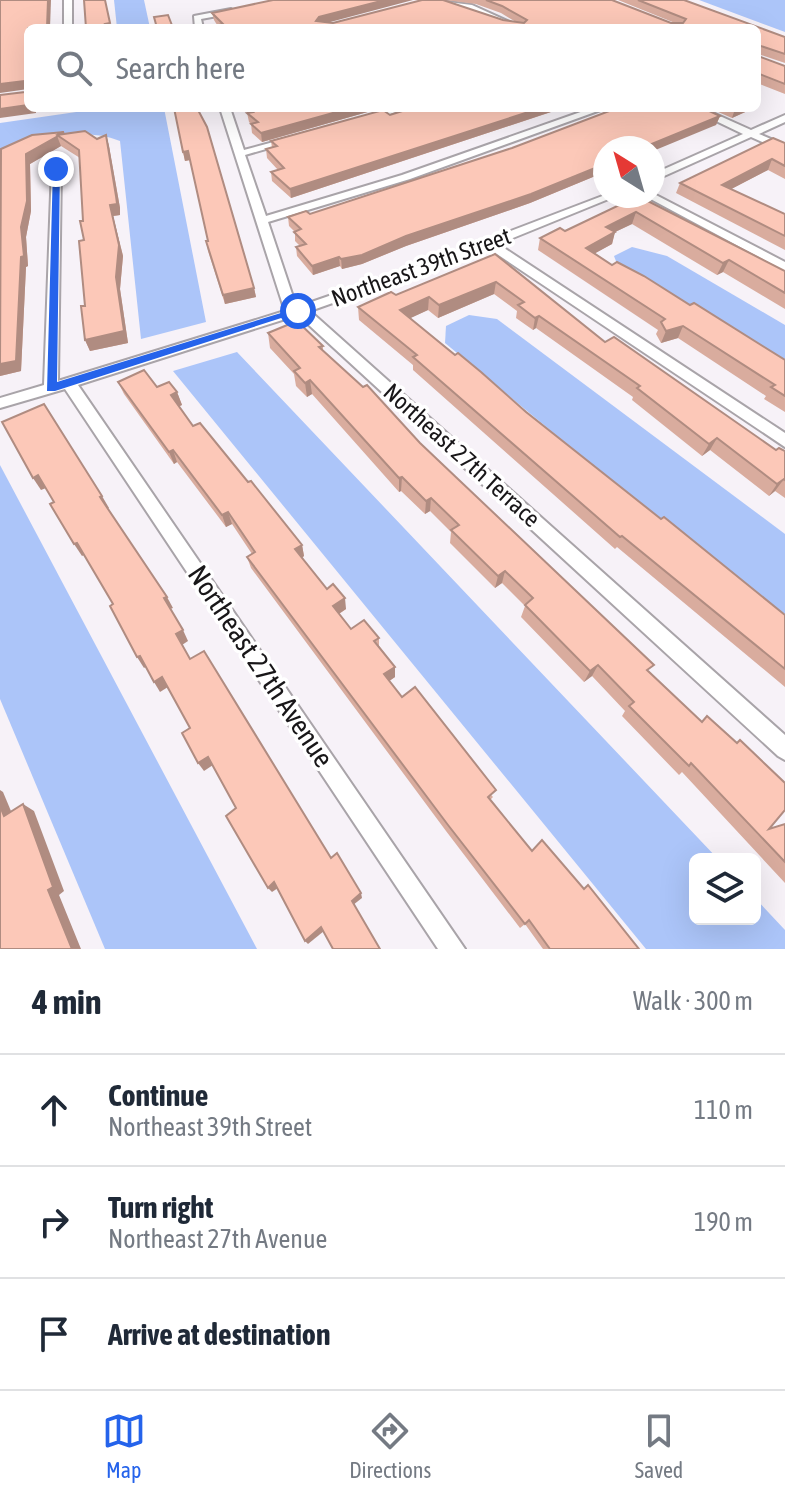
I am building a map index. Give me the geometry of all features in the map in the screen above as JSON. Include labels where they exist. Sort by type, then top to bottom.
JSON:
[{"type":"street","points":[[68,0],[68,24]]},
{"type":"street","points":[[430,1],[469,7],[507,23]]},
{"type":"street","points":[[198,24],[197,18],[238,9]]},
{"type":"street","name":"Northeast 27th Terrace","points":[[226,112],[289,305],[321,327],[785,749]]},
{"type":"street","points":[[360,120],[389,112]]},
{"type":"street","points":[[260,221],[406,177],[590,112]]},
{"type":"street","points":[[703,112],[785,149]]},
{"type":"street","points":[[665,173],[784,118]]},
{"type":"street","points":[[239,154],[304,136]]},
{"type":"street","points":[[56,169],[60,385]]},
{"type":"street","name":"Northeast 39th Street","points":[[0,403],[229,335],[489,244],[593,203]]},
{"type":"street","points":[[665,204],[785,267]]},
{"type":"street","points":[[489,244],[785,441]]},
{"type":"street","name":"Northeast 27th Avenue","points":[[60,385],[453,949]]},
{"type":"water","points":[[114,0],[144,0],[149,24],[117,24]]},
{"type":"water","points":[[699,0],[785,0],[785,32]]},
{"type":"water","points":[[76,112],[165,112],[206,322],[141,339],[120,141],[91,134],[75,134],[28,143],[0,154],[0,123]]},
{"type":"water","points":[[632,247],[667,256],[785,325],[785,372],[619,269],[614,256]]},
{"type":"water","points":[[469,315],[497,319],[785,534],[785,625],[445,343],[446,326]]},
{"type":"water","points":[[237,352],[712,853],[689,853],[689,925],[761,925],[761,904],[785,930],[785,949],[646,949],[173,371]]},
{"type":"water","points":[[0,465],[257,949],[105,949],[0,699]]},
{"type":"building","points":[[0,0],[48,0],[47,24],[24,24],[24,81],[0,84]]},
{"type":"building","points":[[84,0],[105,0],[110,23],[86,24]]},
{"type":"building","points":[[273,0],[385,0],[319,17],[316,21],[333,23],[422,0],[443,0],[503,20],[524,23],[527,20],[486,0],[612,0],[671,23],[683,23],[686,19],[638,0],[684,0],[750,24],[223,24],[212,13]]},
{"type":"building","points":[[168,15],[171,24],[156,24],[154,17]]},
{"type":"building","points":[[761,28],[785,37],[785,54],[761,46]]},
{"type":"building","points":[[761,57],[785,66],[785,84],[761,75]]},
{"type":"building","points":[[24,92],[24,106],[0,109],[0,95]]},
{"type":"building","points":[[175,112],[199,112],[207,127],[254,288],[223,295],[206,241],[188,151],[183,152]]},
{"type":"building","points":[[337,112],[261,133],[251,124],[258,122],[247,113]]},
{"type":"building","points":[[376,112],[390,115],[399,112],[529,112],[290,189],[271,172],[284,168],[266,149],[277,146],[271,141]]},
{"type":"building","points":[[606,112],[712,112],[720,116],[665,139],[665,136],[593,136],[593,169],[531,194],[406,236],[362,255],[339,257],[312,266],[296,247],[306,244],[294,232],[301,229],[288,217],[306,211],[310,214],[512,148]]},
{"type":"building","points":[[85,131],[97,139],[106,135],[117,204],[110,205],[119,245],[116,277],[124,331],[85,340],[81,306],[85,306],[79,241],[84,240],[80,221],[83,221],[79,150],[57,135]]},
{"type":"building","points":[[64,132],[26,154],[27,201],[21,227],[24,256],[21,257],[16,361],[0,364],[1,149],[32,135]]},
{"type":"building","points":[[773,138],[785,143],[785,166],[772,159],[722,185],[785,214],[785,236],[680,183]]},
{"type":"building","points":[[613,208],[662,208],[785,271],[785,293],[729,260],[723,263],[636,212],[606,227],[615,232],[586,248],[612,265],[617,262],[644,276],[690,305],[694,303],[785,360],[785,396],[771,387],[775,385],[683,326],[666,331],[661,322],[665,319],[540,238],[560,228],[565,231]]},
{"type":"building","points":[[495,254],[605,342],[614,337],[776,450],[785,451],[785,480],[777,484],[717,438],[709,444],[637,388],[640,386],[539,316],[535,318],[518,305],[524,302],[496,282],[439,305],[429,297],[400,310],[785,615],[785,669],[620,537],[413,357],[417,355],[358,307],[391,292],[396,295]]},
{"type":"building","points":[[297,321],[323,346],[319,347],[363,387],[367,385],[420,443],[654,665],[647,670],[702,722],[707,716],[737,743],[740,740],[785,783],[785,810],[769,829],[785,824],[785,862],[691,763],[689,766],[629,706],[634,702],[598,665],[590,671],[525,605],[533,598],[505,571],[498,576],[451,530],[459,525],[431,498],[426,501],[402,477],[399,478],[310,380],[305,383],[294,371],[300,368],[268,333]]},
{"type":"building","points":[[144,370],[157,387],[169,382],[177,392],[171,395],[193,426],[200,423],[248,482],[251,481],[302,545],[295,549],[327,589],[333,584],[345,598],[333,606],[351,629],[364,620],[379,638],[374,641],[395,667],[384,674],[402,697],[415,687],[496,790],[488,797],[532,851],[542,840],[584,889],[588,885],[639,949],[550,949],[529,920],[525,924],[247,557],[255,552],[228,512],[222,515],[173,450],[169,452],[118,382]]},
{"type":"building","points":[[44,404],[100,497],[167,597],[164,598],[183,630],[176,634],[190,659],[204,651],[331,858],[337,853],[361,893],[352,901],[380,949],[333,949],[321,927],[305,941],[274,882],[268,888],[226,816],[236,808],[208,757],[198,763],[182,733],[190,728],[162,677],[154,682],[140,656],[137,657],[110,606],[113,604],[50,504],[54,502],[38,475],[33,478],[2,422]]},
{"type":"building","points":[[23,804],[53,887],[48,890],[72,949],[0,949],[0,806],[4,816]]},
{"type":"route","points":[[56,169],[51,388],[298,311]]}]
